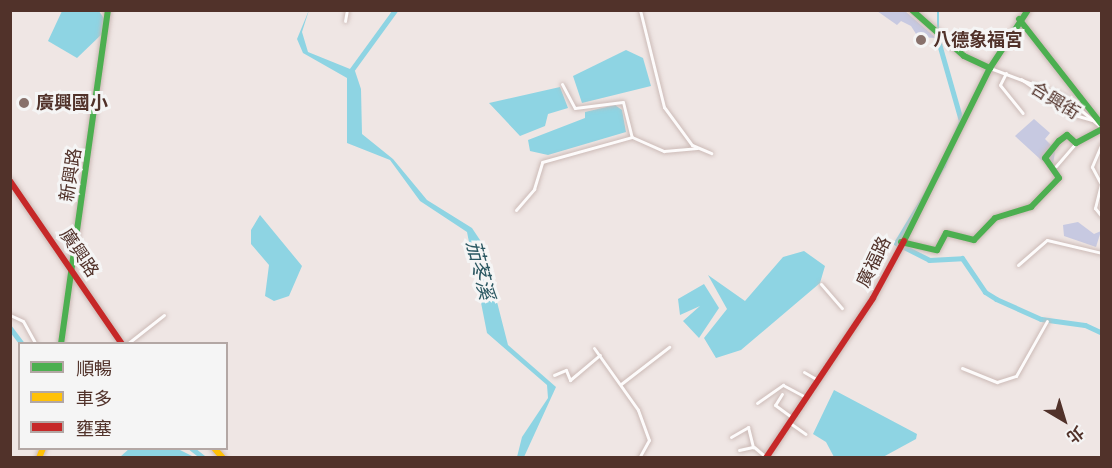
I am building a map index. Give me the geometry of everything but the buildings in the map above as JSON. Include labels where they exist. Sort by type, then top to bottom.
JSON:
[{"type":"street","name":"新興路","points":[[61,342],[108,10]]},
{"type":"street","points":[[345,21],[347,10]]},
{"type":"street","points":[[640,10],[664,107],[697,148]]},
{"type":"street","points":[[912,10],[964,56],[1064,96],[1101,127]]},
{"type":"street","name":"廣福路","points":[[766,457],[820,381],[894,256],[942,167],[990,68],[1026,11]]},
{"type":"street","points":[[1019,19],[1101,127]]},
{"type":"street","points":[[1006,73],[1000,85],[1023,113]]},
{"type":"street","name":"合興街","points":[[1020,78],[1071,114],[1092,120]]},
{"type":"street","points":[[562,84],[575,108],[623,102],[632,137]]},
{"type":"street","points":[[1056,166],[1076,143],[1101,127]]},
{"type":"street","points":[[901,242],[937,250],[941,235],[969,242],[985,227],[1031,207],[1059,178],[1045,155],[1067,135],[1076,143]]},
{"type":"street","points":[[516,210],[534,189],[539,163],[632,137],[664,151],[697,148],[711,153]]},
{"type":"street","points":[[1101,143],[1092,167],[1101,183],[1095,208],[1101,218]]},
{"type":"street","name":"廣興路","points":[[10,181],[124,342]]},
{"type":"street","points":[[1018,265],[1047,240],[1101,253]]},
{"type":"street","points":[[821,284],[842,308]]},
{"type":"street","points":[[10,315],[23,321],[35,342]]},
{"type":"street","points":[[128,342],[164,315]]},
{"type":"street","points":[[962,368],[997,382],[1016,376],[1047,321]]},
{"type":"street","points":[[621,384],[669,346]]},
{"type":"street","points":[[594,348],[621,384],[649,440],[639,458]]},
{"type":"street","points":[[554,375],[566,369],[570,380],[600,355]]},
{"type":"street","points":[[804,372],[820,381]]},
{"type":"street","points":[[757,403],[783,385],[808,398]]},
{"type":"street","points":[[782,394],[775,405],[806,434]]},
{"type":"street","points":[[731,437],[748,427],[753,447],[766,457]]},
{"type":"street","points":[[739,450],[753,447]]},
{"type":"shaded area","points":[[877,11],[905,11],[936,38],[918,37],[911,26],[901,21],[897,25]]},
{"type":"shaded area","points":[[1034,119],[1050,133],[1045,139],[1051,145],[1057,140],[1052,170],[1015,136]]},
{"type":"shaded area","points":[[1078,222],[1094,234],[1101,231],[1096,247],[1064,236],[1063,225]]},
{"type":"water","name":"茄苳溪","points":[[309,10],[302,32],[308,52],[355,71],[361,89],[362,134],[393,159],[427,200],[472,228],[482,243],[508,345],[556,387],[524,457],[517,457],[522,437],[548,398],[547,385],[487,333],[467,232],[420,201],[390,160],[347,143],[347,78],[303,53],[297,39]]},
{"type":"water","points":[[62,11],[99,11],[105,20],[103,33],[77,58],[48,41]]},
{"type":"water","points":[[626,50],[643,58],[651,86],[582,103],[573,76]]},
{"type":"water","points":[[560,87],[568,108],[548,114],[545,126],[520,136],[489,103]]},
{"type":"water","points":[[615,105],[622,110],[626,132],[548,155],[530,151],[528,140],[585,118],[585,112]]},
{"type":"water","points":[[260,215],[302,266],[289,296],[274,301],[265,296],[269,265],[251,244],[251,230]]},
{"type":"water","points":[[804,251],[825,266],[820,283],[741,350],[716,358],[704,338],[727,309],[708,275],[745,301],[783,257]]},
{"type":"water","points":[[704,284],[719,308],[699,338],[683,321],[700,306],[680,315],[678,299]]},
{"type":"water","points":[[834,390],[917,434],[916,439],[883,457],[834,457],[826,442],[813,434]]},
{"type":"water","points":[[128,450],[180,450],[194,457],[120,457]]},
{"type":"waterway","points":[[350,72],[395,10]]},
{"type":"waterway","points":[[938,10],[938,31]]},
{"type":"waterway","points":[[938,40],[961,121],[943,165],[896,243],[929,260],[962,258],[985,292],[996,299],[1041,319],[1085,325],[1102,333]]},
{"type":"waterway","points":[[10,328],[20,342]]},
{"type":"waterway","points":[[194,450],[204,458]]},
{"type":"traffic: fast","points":[[61,342],[108,10]]},
{"type":"traffic: fast","points":[[912,10],[964,56],[990,68]]},
{"type":"traffic: fast","points":[[904,241],[990,68],[1028,10]]},
{"type":"traffic: fast","points":[[1019,19],[1102,125]]},
{"type":"traffic: fast","points":[[901,242],[937,250],[946,233],[974,240],[995,218],[1031,207],[1059,178],[1045,158],[1059,141],[1067,135],[1076,143],[1102,129]]},
{"type":"traffic: slow","points":[[39,458],[42,450]]},
{"type":"traffic: slow","points":[[216,450],[223,458]]},
{"type":"traffic: jam","points":[[10,181],[121,342]]},
{"type":"traffic: jam","points":[[766,458],[873,298],[904,241]]},
{"type":"place","name":"八德象福宮","points":[[921,40]]},
{"type":"place","name":"廣興國小","points":[[24,103]]}]
